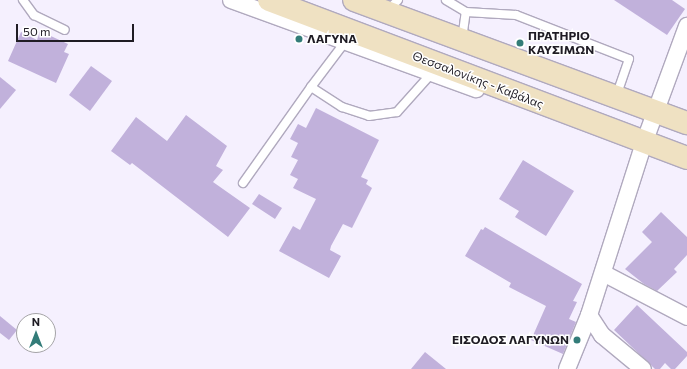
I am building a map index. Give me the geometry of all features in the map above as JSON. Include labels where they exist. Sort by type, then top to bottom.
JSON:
[{"type":"main road","name":"Θεσσαλονίκης - Καβάλας","points":[[269,0],[642,147],[687,158]]},
{"type":"main road","points":[[354,0],[392,6],[462,41],[687,123]]},
{"type":"street","points":[[231,0],[431,74],[642,147]]},
{"type":"street","points":[[567,369],[589,315],[642,147],[687,26]]},
{"type":"street","points":[[603,273],[687,317]]},
{"type":"street","points":[[589,315],[602,335],[643,369]]},
{"type":"lane","points":[[23,0],[34,15],[65,30]]},
{"type":"lane","points":[[446,0],[466,12],[516,16],[629,59],[616,97]]},
{"type":"lane","points":[[462,41],[466,12]]},
{"type":"lane","points":[[243,183],[310,87],[345,42]]},
{"type":"lane","points":[[310,87],[342,107],[370,116],[397,112],[431,74]]},
{"type":"building","points":[[614,0],[672,0],[685,9],[667,35]]},
{"type":"building","points":[[40,31],[68,44],[64,52],[69,54],[56,83],[8,61],[21,32],[37,40]]},
{"type":"building","points":[[91,66],[112,81],[90,111],[69,95]]},
{"type":"building","points":[[0,77],[16,90],[0,109]]},
{"type":"building","points":[[316,108],[379,140],[361,177],[368,180],[366,184],[372,188],[352,228],[343,224],[331,246],[330,250],[341,256],[329,278],[279,251],[293,226],[300,230],[316,199],[293,188],[298,179],[290,175],[298,160],[291,157],[298,143],[290,139],[298,124],[306,128]]},
{"type":"building","points":[[186,115],[227,146],[216,166],[223,170],[213,182],[250,208],[228,237],[132,163],[130,165],[111,151],[136,117],[167,141]]},
{"type":"building","points":[[523,160],[574,191],[546,236],[515,217],[519,211],[499,199]]},
{"type":"building","points":[[259,194],[282,208],[275,219],[252,204]]},
{"type":"building","points":[[661,212],[687,237],[687,255],[674,269],[677,272],[657,291],[644,284],[625,269],[652,242],[642,232]]},
{"type":"building","points":[[485,227],[582,284],[573,301],[577,302],[569,319],[576,322],[563,354],[531,340],[546,306],[509,287],[511,283],[465,256],[481,229],[483,230]]},
{"type":"building","points":[[637,305],[687,352],[687,356],[675,369],[671,369],[665,363],[660,369],[655,369],[614,330]]},
{"type":"building","points":[[0,316],[16,329],[16,331],[9,340],[0,333]]},
{"type":"building","points":[[425,352],[446,369],[411,369]]},
{"type":"place","name":"ΛΑΓΥΝΑ","points":[[299,39]]},
{"type":"place","name":"ΠΡΑΤΗΡΙΟ ΚΑΥΣΙΜΩΝ","points":[[520,43]]},
{"type":"place","name":"ΕΙΣΟΔΟΣ ΛΑΓΥΝΩΝ","points":[[577,340]]}]
